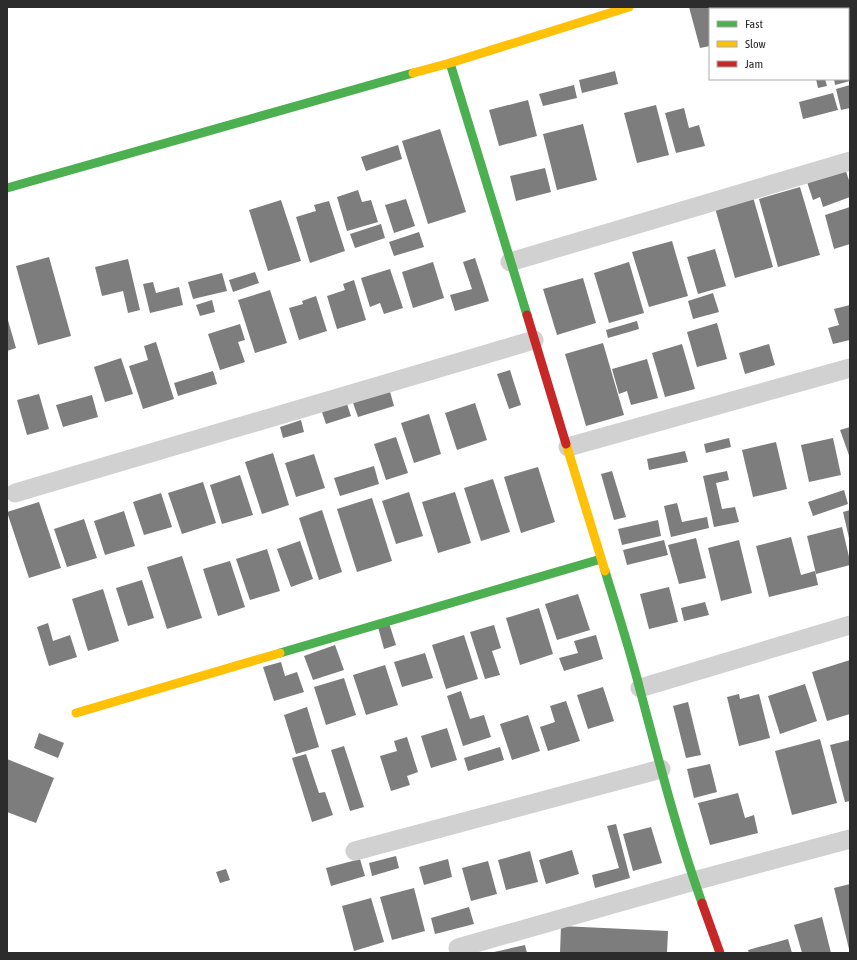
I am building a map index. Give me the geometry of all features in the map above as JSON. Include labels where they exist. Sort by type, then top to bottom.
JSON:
[{"type":"street","points":[[7,188],[450,63],[629,7]]},
{"type":"street","points":[[450,63],[602,558],[694,881],[720,953]]},
{"type":"street","points":[[510,262],[850,161]]},
{"type":"street","points":[[15,493],[534,340]]},
{"type":"street","points":[[568,447],[850,368]]},
{"type":"street","points":[[76,713],[602,558]]},
{"type":"street","points":[[640,688],[850,625]]},
{"type":"street","points":[[355,852],[661,769]]},
{"type":"street","points":[[458,948],[694,881],[850,839]]},
{"type":"building","points":[[689,7],[760,7],[709,8],[709,46],[700,48]]},
{"type":"building","points":[[850,7],[850,24],[849,8],[828,8]]},
{"type":"building","points":[[850,37],[850,81],[835,85],[834,80],[849,80]]},
{"type":"building","points":[[615,71],[618,84],[582,93],[579,80]]},
{"type":"building","points":[[816,80],[825,80],[827,86],[818,88]]},
{"type":"building","points":[[574,85],[577,98],[543,106],[539,94]]},
{"type":"building","points":[[850,85],[850,108],[841,110],[836,89]]},
{"type":"building","points":[[833,93],[838,110],[803,119],[799,102]]},
{"type":"building","points":[[528,100],[537,136],[499,146],[489,110]]},
{"type":"building","points":[[656,105],[669,155],[637,163],[624,113]]},
{"type":"building","points":[[684,108],[689,128],[699,125],[705,146],[676,153],[665,113]]},
{"type":"building","points":[[583,124],[597,180],[557,190],[543,134]]},
{"type":"building","points":[[440,129],[466,212],[428,224],[402,141]]},
{"type":"building","points":[[398,145],[402,159],[366,171],[361,157]]},
{"type":"building","points":[[844,166],[850,183],[850,197],[823,207],[820,197],[813,200],[806,179]]},
{"type":"building","points":[[545,168],[551,192],[516,201],[510,176]]},
{"type":"building","points":[[800,187],[820,255],[778,267],[759,199]]},
{"type":"building","points":[[358,190],[362,202],[371,200],[378,222],[347,231],[337,197]]},
{"type":"building","points":[[753,197],[773,267],[735,278],[715,208]]},
{"type":"building","points":[[406,199],[415,226],[394,233],[385,205]]},
{"type":"building","points":[[281,200],[301,261],[268,271],[249,210]]},
{"type":"building","points":[[329,201],[345,251],[310,263],[296,217],[316,211],[314,205]]},
{"type":"building","points":[[850,207],[850,244],[834,249],[825,215]]},
{"type":"building","points":[[381,224],[385,238],[355,248],[350,234]]},
{"type":"building","points":[[419,232],[424,247],[394,256],[389,242]]},
{"type":"building","points":[[672,241],[688,296],[649,307],[632,252]]},
{"type":"building","points":[[715,249],[726,286],[698,294],[687,257]]},
{"type":"building","points":[[49,257],[71,336],[38,345],[16,266]]},
{"type":"building","points":[[475,258],[489,301],[455,311],[450,295],[472,289],[463,262]]},
{"type":"building","points":[[128,259],[140,310],[128,313],[123,291],[102,296],[95,267]]},
{"type":"building","points":[[433,262],[444,298],[413,308],[402,272]]},
{"type":"building","points":[[629,262],[644,313],[609,323],[594,273]]},
{"type":"building","points":[[390,269],[403,308],[384,314],[380,303],[370,307],[361,278]]},
{"type":"building","points":[[255,272],[259,283],[233,292],[229,280]]},
{"type":"building","points":[[222,273],[227,291],[193,299],[188,282]]},
{"type":"building","points":[[583,278],[596,323],[557,335],[543,289]]},
{"type":"building","points":[[354,280],[366,320],[337,329],[327,296],[345,290],[343,284]]},
{"type":"building","points":[[153,282],[156,293],[179,287],[183,305],[150,313],[143,284]]},
{"type":"building","points":[[270,290],[287,343],[255,353],[238,300]]},
{"type":"building","points":[[713,293],[719,312],[693,319],[688,301]]},
{"type":"building","points":[[316,296],[327,331],[299,340],[289,308],[303,304],[302,301]]},
{"type":"building","points":[[212,300],[215,312],[200,316],[196,305]]},
{"type":"building","points":[[850,305],[850,340],[833,344],[828,328],[839,325],[834,309]]},
{"type":"building","points":[[7,317],[16,348],[7,351]]},
{"type":"building","points":[[637,321],[639,329],[608,338],[606,330]]},
{"type":"building","points":[[717,323],[727,359],[697,367],[687,332]]},
{"type":"building","points":[[240,324],[245,340],[238,342],[245,362],[220,370],[208,334]]},
{"type":"building","points":[[156,342],[174,399],[143,409],[129,366],[148,360],[144,346]]},
{"type":"building","points":[[603,343],[624,415],[586,426],[565,354]]},
{"type":"building","points":[[682,344],[695,389],[665,397],[652,353]]},
{"type":"building","points":[[769,344],[775,365],[745,374],[739,353]]},
{"type":"building","points":[[121,358],[133,394],[105,402],[94,367]]},
{"type":"building","points":[[647,359],[658,398],[631,405],[627,391],[619,394],[612,369]]},
{"type":"building","points":[[510,370],[521,405],[509,409],[497,374]]},
{"type":"building","points":[[213,371],[217,384],[178,396],[174,383]]},
{"type":"building","points":[[389,388],[394,406],[358,417],[352,400]]},
{"type":"building","points":[[39,394],[49,429],[27,435],[17,400]]},
{"type":"building","points":[[92,395],[98,417],[63,427],[56,405]]},
{"type":"building","points":[[346,401],[351,416],[326,424],[321,409]]},
{"type":"building","points":[[475,403],[487,440],[457,450],[445,413]]},
{"type":"building","points":[[429,414],[441,454],[414,463],[401,423]]},
{"type":"building","points":[[301,420],[304,432],[283,438],[280,427]]},
{"type":"building","points":[[850,427],[850,458],[840,430]]},
{"type":"building","points":[[396,437],[408,473],[386,480],[374,444]]},
{"type":"building","points":[[729,438],[731,447],[706,453],[704,444]]},
{"type":"building","points":[[833,438],[841,475],[809,482],[801,445]]},
{"type":"building","points":[[776,442],[787,489],[753,497],[742,450]]},
{"type":"building","points":[[685,451],[688,462],[649,470],[647,459]]},
{"type":"building","points":[[273,453],[289,505],[262,514],[245,462]]},
{"type":"building","points":[[314,454],[325,488],[296,497],[285,463]]},
{"type":"building","points":[[374,466],[379,484],[340,496],[334,478]]},
{"type":"building","points":[[538,467],[555,522],[521,533],[504,477]]},
{"type":"building","points":[[612,471],[626,517],[614,520],[601,474]]},
{"type":"building","points":[[727,471],[729,480],[716,483],[722,509],[735,507],[739,522],[714,527],[703,476]]},
{"type":"building","points":[[240,475],[253,515],[222,524],[210,485]]},
{"type":"building","points":[[493,479],[510,532],[481,541],[464,488]]},
{"type":"building","points":[[203,482],[216,523],[182,534],[168,493]]},
{"type":"building","points":[[844,490],[848,504],[813,516],[808,502]]},
{"type":"building","points":[[409,492],[423,536],[396,544],[382,501]]},
{"type":"building","points":[[455,492],[471,543],[438,553],[422,502]]},
{"type":"building","points":[[161,493],[172,527],[144,535],[133,502]]},
{"type":"building","points":[[372,498],[392,561],[357,572],[337,509]]},
{"type":"building","points":[[39,502],[61,568],[29,578],[7,512]]},
{"type":"building","points":[[677,503],[682,522],[707,517],[709,528],[671,537],[664,506]]},
{"type":"building","points":[[322,510],[342,572],[319,580],[299,518]]},
{"type":"building","points":[[850,510],[850,538],[849,538],[843,512]]},
{"type":"building","points":[[124,511],[135,546],[105,555],[94,521]]},
{"type":"building","points":[[84,519],[97,558],[67,567],[54,529]]},
{"type":"building","points":[[658,520],[661,536],[622,545],[618,529]]},
{"type":"building","points":[[842,527],[850,565],[816,574],[807,536]]},
{"type":"building","points":[[791,537],[801,575],[815,571],[818,585],[769,597],[756,546]]},
{"type":"building","points":[[696,538],[706,578],[679,584],[668,545]]},
{"type":"building","points":[[664,540],[668,555],[627,565],[623,550]]},
{"type":"building","points":[[739,540],[752,593],[721,601],[708,548]]},
{"type":"building","points":[[300,541],[313,579],[291,587],[277,549]]},
{"type":"building","points":[[267,549],[280,591],[250,600],[236,559]]},
{"type":"building","points":[[182,556],[202,618],[167,629],[147,567]]},
{"type":"building","points":[[230,561],[245,607],[218,616],[203,569]]},
{"type":"building","points":[[142,580],[154,618],[128,626],[116,588]]},
{"type":"building","points":[[669,587],[678,622],[649,629],[640,594]]},
{"type":"building","points":[[103,589],[119,641],[88,651],[72,599]]},
{"type":"building","points":[[578,594],[590,630],[557,640],[545,604]]},
{"type":"building","points":[[705,602],[709,615],[684,621],[681,608]]},
{"type":"building","points":[[539,608],[553,654],[520,665],[506,618]]},
{"type":"building","points":[[48,623],[53,641],[70,635],[77,657],[49,666],[37,627]]},
{"type":"building","points":[[389,623],[396,645],[384,649],[378,627]]},
{"type":"building","points":[[494,625],[501,648],[492,651],[500,675],[485,679],[470,632]]},
{"type":"building","points":[[464,635],[478,679],[446,689],[432,645]]},
{"type":"building","points":[[596,635],[603,659],[564,671],[559,658],[578,653],[574,641]]},
{"type":"building","points":[[335,645],[344,670],[313,680],[304,656]]},
{"type":"building","points":[[425,653],[433,678],[402,687],[394,662]]},
{"type":"building","points":[[850,660],[850,714],[827,721],[812,672]]},
{"type":"building","points":[[281,662],[285,676],[297,672],[304,692],[274,701],[263,667]]},
{"type":"building","points":[[385,665],[398,705],[366,715],[353,675]]},
{"type":"building","points":[[344,678],[356,715],[326,725],[314,687]]},
{"type":"building","points":[[805,684],[817,721],[780,734],[768,696]]},
{"type":"building","points":[[603,687],[614,721],[588,729],[577,695]]},
{"type":"building","points":[[461,691],[470,719],[484,715],[491,737],[463,746],[447,696]]},
{"type":"building","points":[[739,694],[740,699],[759,694],[770,738],[739,746],[727,697]]},
{"type":"building","points":[[566,701],[580,741],[548,751],[540,727],[555,722],[550,706]]},
{"type":"building","points":[[688,702],[701,755],[686,758],[673,706]]},
{"type":"building","points":[[307,707],[319,747],[296,754],[284,715]]},
{"type":"building","points":[[528,715],[540,751],[512,760],[500,724]]},
{"type":"building","points":[[447,728],[457,760],[431,768],[421,736]]},
{"type":"building","points":[[39,733],[64,743],[58,758],[34,748]]},
{"type":"building","points":[[407,737],[418,772],[407,776],[410,785],[391,791],[380,756],[397,751],[394,741]]},
{"type":"building","points":[[820,739],[837,803],[792,815],[775,751]]},
{"type":"building","points":[[850,740],[850,801],[845,802],[830,745]]},
{"type":"building","points":[[344,746],[364,807],[350,811],[331,750]]},
{"type":"building","points":[[500,747],[504,760],[468,771],[464,758]]},
{"type":"building","points":[[306,754],[319,793],[325,792],[333,815],[312,822],[292,758]]},
{"type":"building","points":[[7,759],[54,778],[36,823],[7,812]]},
{"type":"building","points":[[710,764],[717,792],[694,798],[687,769]]},
{"type":"building","points":[[738,793],[745,818],[754,815],[758,833],[710,845],[698,803]]},
{"type":"building","points":[[616,824],[630,878],[595,888],[592,875],[619,868],[607,826]]},
{"type":"building","points":[[651,827],[662,863],[633,871],[623,834]]},
{"type":"building","points":[[572,850],[579,874],[546,884],[539,860]]},
{"type":"building","points":[[530,851],[538,882],[506,890],[498,860]]},
{"type":"building","points":[[396,856],[399,868],[372,876],[369,863]]},
{"type":"building","points":[[360,859],[365,876],[331,886],[326,868]]},
{"type":"building","points":[[448,859],[452,877],[424,885],[419,867]]},
{"type":"building","points":[[488,861],[497,894],[471,901],[462,868]]},
{"type":"building","points":[[226,869],[230,880],[220,883],[216,872]]},
{"type":"building","points":[[850,884],[850,949],[849,949],[834,888]]},
{"type":"building","points":[[414,888],[425,931],[392,940],[380,897]]},
{"type":"building","points":[[371,898],[384,942],[354,951],[342,906]]},
{"type":"building","points":[[469,907],[474,924],[435,934],[431,918]]},
{"type":"building","points":[[822,917],[831,953],[802,953],[794,925]]},
{"type":"building","points":[[561,926],[668,931],[667,953],[560,953]]},
{"type":"building","points":[[788,939],[792,953],[749,953],[748,950]]},
{"type":"building","points":[[525,945],[527,953],[494,953],[494,952]]},
{"type":"traffic: fast","points":[[450,63],[527,315]]},
{"type":"traffic: fast","points":[[7,188],[413,73]]},
{"type":"traffic: fast","points":[[280,653],[601,559]]},
{"type":"traffic: fast","points":[[605,571],[632,660],[676,824],[702,903]]},
{"type":"traffic: slow","points":[[413,73],[450,63],[629,7]]},
{"type":"traffic: slow","points":[[566,444],[605,571]]},
{"type":"traffic: slow","points":[[76,713],[280,653]]},
{"type":"traffic: jam","points":[[527,315],[566,444]]},
{"type":"traffic: jam","points":[[702,903],[720,953]]}]
